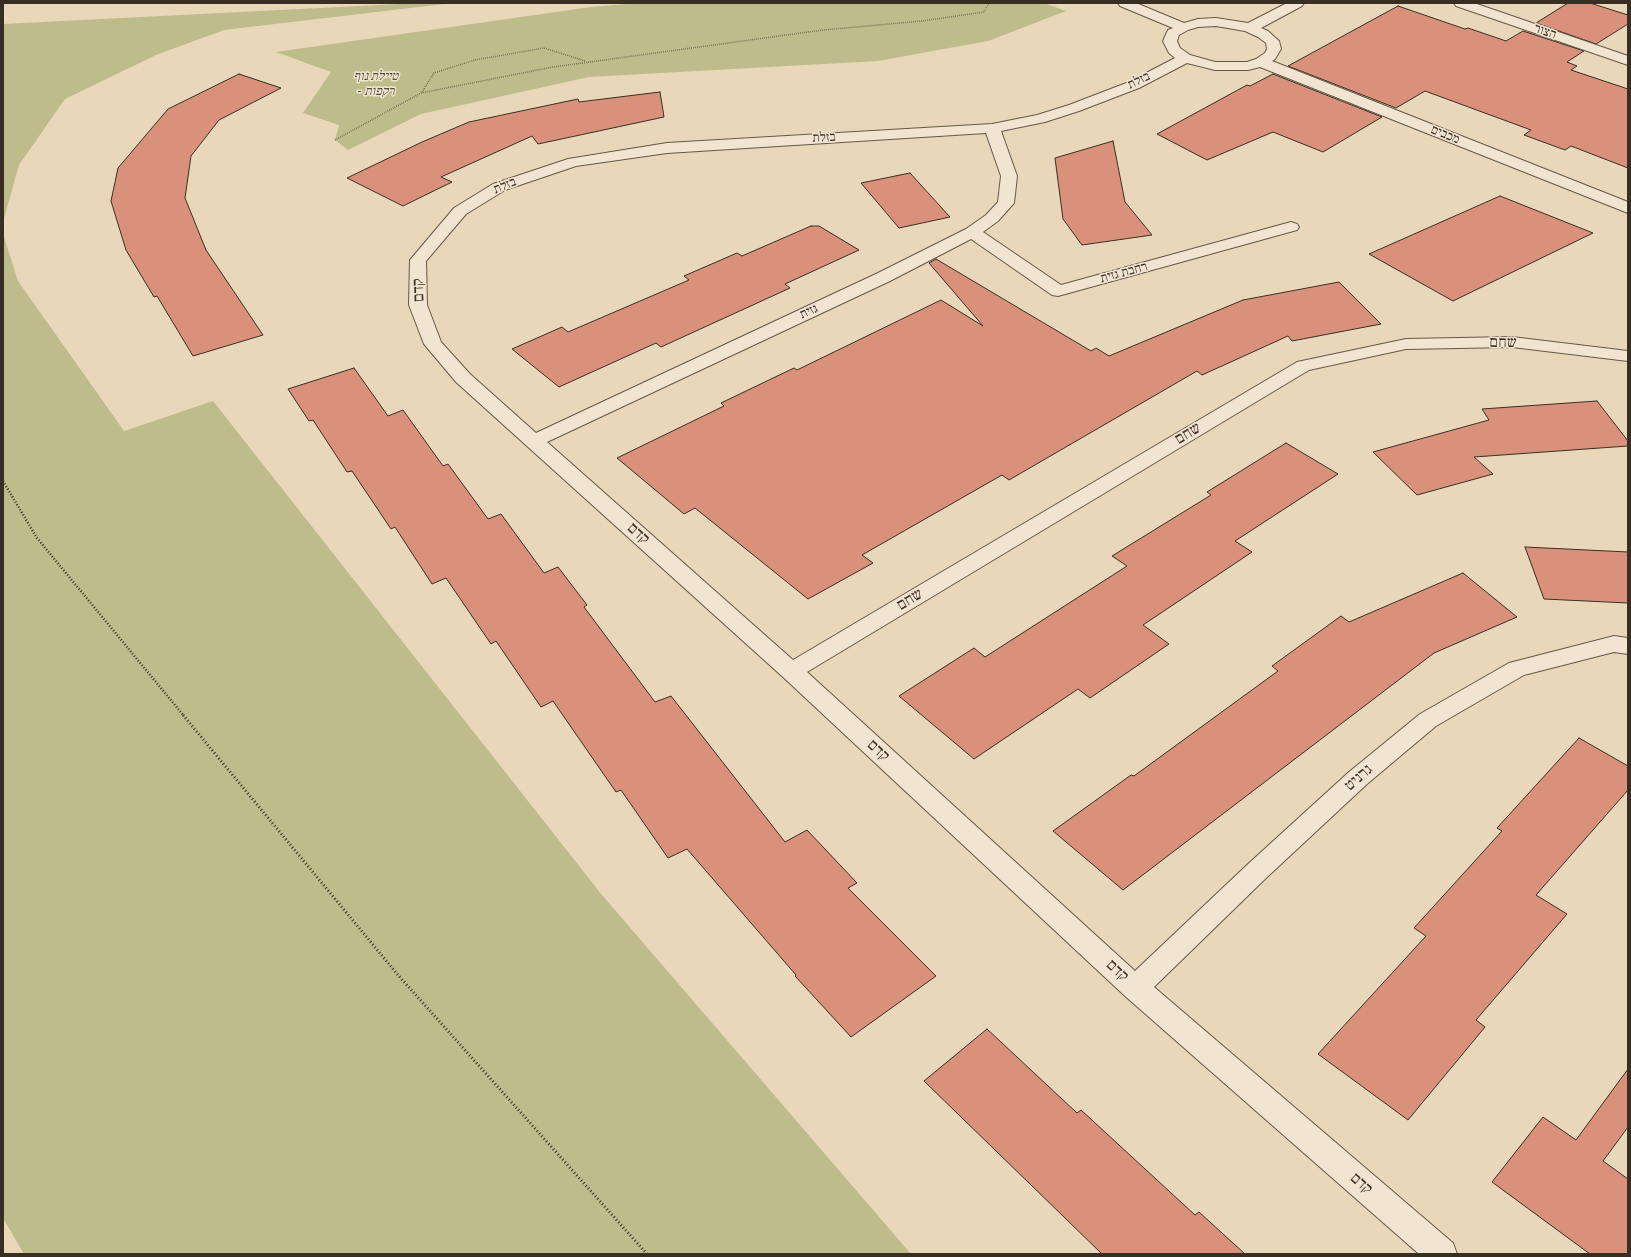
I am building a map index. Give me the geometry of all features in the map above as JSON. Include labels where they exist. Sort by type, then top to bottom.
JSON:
[{"type":"street","points":[[1125,3],[1183,27]]},
{"type":"street","points":[[1250,28],[1297,3]]},
{"type":"street","name":"הצור","points":[[1461,3],[1628,61]]},
{"type":"street","points":[[1216,22],[1250,28],[1264,34],[1272,41],[1274,49],[1270,56],[1261,62],[1248,66],[1227,67],[1199,63],[1185,58],[1174,50],[1170,41],[1173,33],[1183,27],[1198,23],[1216,22]]},
{"type":"street","name":"בזלת","points":[[460,211],[499,187],[573,162],[635,152],[667,148],[992,128],[1040,119],[1074,108],[1134,85],[1185,58]]},
{"type":"street","name":"מכבים","points":[[1261,62],[1628,208]]},
{"type":"street","name":"גזית","points":[[534,440],[884,277],[972,232],[992,218],[1006,203],[1009,176],[992,128]]},
{"type":"street","name":"קדם","points":[[460,211],[418,260],[418,305],[433,344],[463,378],[791,671],[1135,988],[1442,1254]]},
{"type":"street","name":"רחבת גזית","points":[[972,232],[1058,291],[1291,227]]},
{"type":"street","name":"שחם","points":[[791,671],[1303,366],[1406,344],[1512,342],[1628,356]]},
{"type":"street","name":"גרניט","points":[[1135,988],[1256,872],[1358,778],[1428,720],[1517,669],[1614,644],[1628,646]]},
{"type":"path","points":[[335,140],[421,93],[553,67],[823,30],[922,21],[984,12],[989,3]]},
{"type":"path","points":[[421,93],[434,73],[475,60],[544,48],[588,62]]},
{"type":"path","points":[[3,481],[37,538],[393,969],[647,1254]]},
{"type":"green space","points":[[418,3],[453,3],[224,30],[156,55],[65,99],[19,165],[3,222],[3,24]]},
{"type":"green space","name":"טיילת נוף - רקפות","points":[[639,3],[1044,3],[1066,11],[988,41],[878,61],[589,77],[421,114],[348,150],[335,140],[339,125],[303,113],[331,72],[276,52],[591,7]]},
{"type":"green space","points":[[3,234],[18,281],[124,431],[213,401],[602,895],[911,1254],[24,1254],[3,1218]]},
{"type":"building","points":[[1568,3],[1590,3],[1628,15],[1628,24],[1596,44],[1536,23]]},
{"type":"building","points":[[1398,6],[1465,29],[1468,28],[1506,41],[1523,31],[1584,51],[1567,62],[1577,66],[1571,70],[1628,89],[1628,168],[1571,146],[1565,150],[1524,135],[1531,130],[1425,91],[1396,108],[1288,66]]},
{"type":"building","points":[[239,74],[281,88],[219,120],[191,156],[185,198],[206,250],[263,335],[193,356],[157,296],[154,297],[126,250],[111,201],[118,168],[168,109]]},
{"type":"building","points":[[1273,74],[1382,117],[1323,152],[1273,132],[1207,160],[1157,134],[1247,85],[1250,86]]},
{"type":"building","points":[[660,92],[664,117],[538,144],[532,136],[441,177],[452,182],[403,206],[347,178],[422,142],[469,122],[578,99],[579,102]]},
{"type":"building","points":[[1113,141],[1125,202],[1152,235],[1082,245],[1063,219],[1055,158]]},
{"type":"building","points":[[910,173],[950,217],[899,228],[861,183]]},
{"type":"building","points":[[1500,196],[1593,233],[1453,301],[1369,254]]},
{"type":"building","points":[[811,226],[819,226],[859,250],[785,284],[790,288],[661,347],[656,343],[559,387],[512,349],[562,327],[568,332],[689,280],[684,276],[737,253],[742,256]]},
{"type":"building","points":[[936,259],[1091,351],[1096,348],[1109,356],[1243,300],[1339,282],[1381,324],[1292,341],[1288,336],[1202,375],[1197,371],[1009,480],[1002,475],[862,555],[873,563],[808,599],[695,508],[684,514],[617,458],[724,406],[721,403],[794,368],[797,370],[941,300],[983,326],[929,263]]},
{"type":"building","points":[[354,368],[388,416],[403,410],[443,466],[448,464],[488,519],[501,514],[544,573],[558,567],[587,605],[584,607],[655,702],[671,696],[785,842],[807,830],[857,883],[848,888],[936,976],[851,1037],[795,976],[796,975],[687,849],[668,858],[621,790],[616,792],[553,701],[541,707],[496,641],[491,644],[446,578],[432,584],[395,527],[391,529],[352,471],[347,472],[313,420],[309,421],[288,389]]},
{"type":"building","points":[[1597,401],[1628,441],[1628,446],[1474,457],[1493,474],[1417,495],[1373,452],[1489,420],[1482,409]]},
{"type":"building","points":[[1286,443],[1338,474],[1235,541],[1252,552],[1143,625],[1169,644],[1090,698],[1078,689],[974,759],[899,696],[974,648],[985,657],[1127,566],[1112,556],[1211,495],[1207,492]]},
{"type":"building","points":[[1525,547],[1628,552],[1628,603],[1544,599]]},
{"type":"building","points":[[1463,573],[1517,617],[1434,653],[1123,890],[1053,831],[1131,775],[1134,776],[1278,671],[1272,666],[1341,616],[1349,622]]},
{"type":"building","points":[[1579,738],[1628,766],[1628,790],[1536,895],[1567,914],[1476,1020],[1485,1027],[1408,1120],[1318,1054],[1426,936],[1414,928],[1502,831],[1497,828]]},
{"type":"building","points":[[987,1029],[1077,1113],[1081,1110],[1195,1215],[1199,1212],[1245,1254],[1102,1254],[924,1081]]},
{"type":"building","points":[[1628,1069],[1628,1127],[1603,1161],[1628,1179],[1628,1254],[1590,1254],[1492,1182],[1543,1117],[1576,1140]]}]
